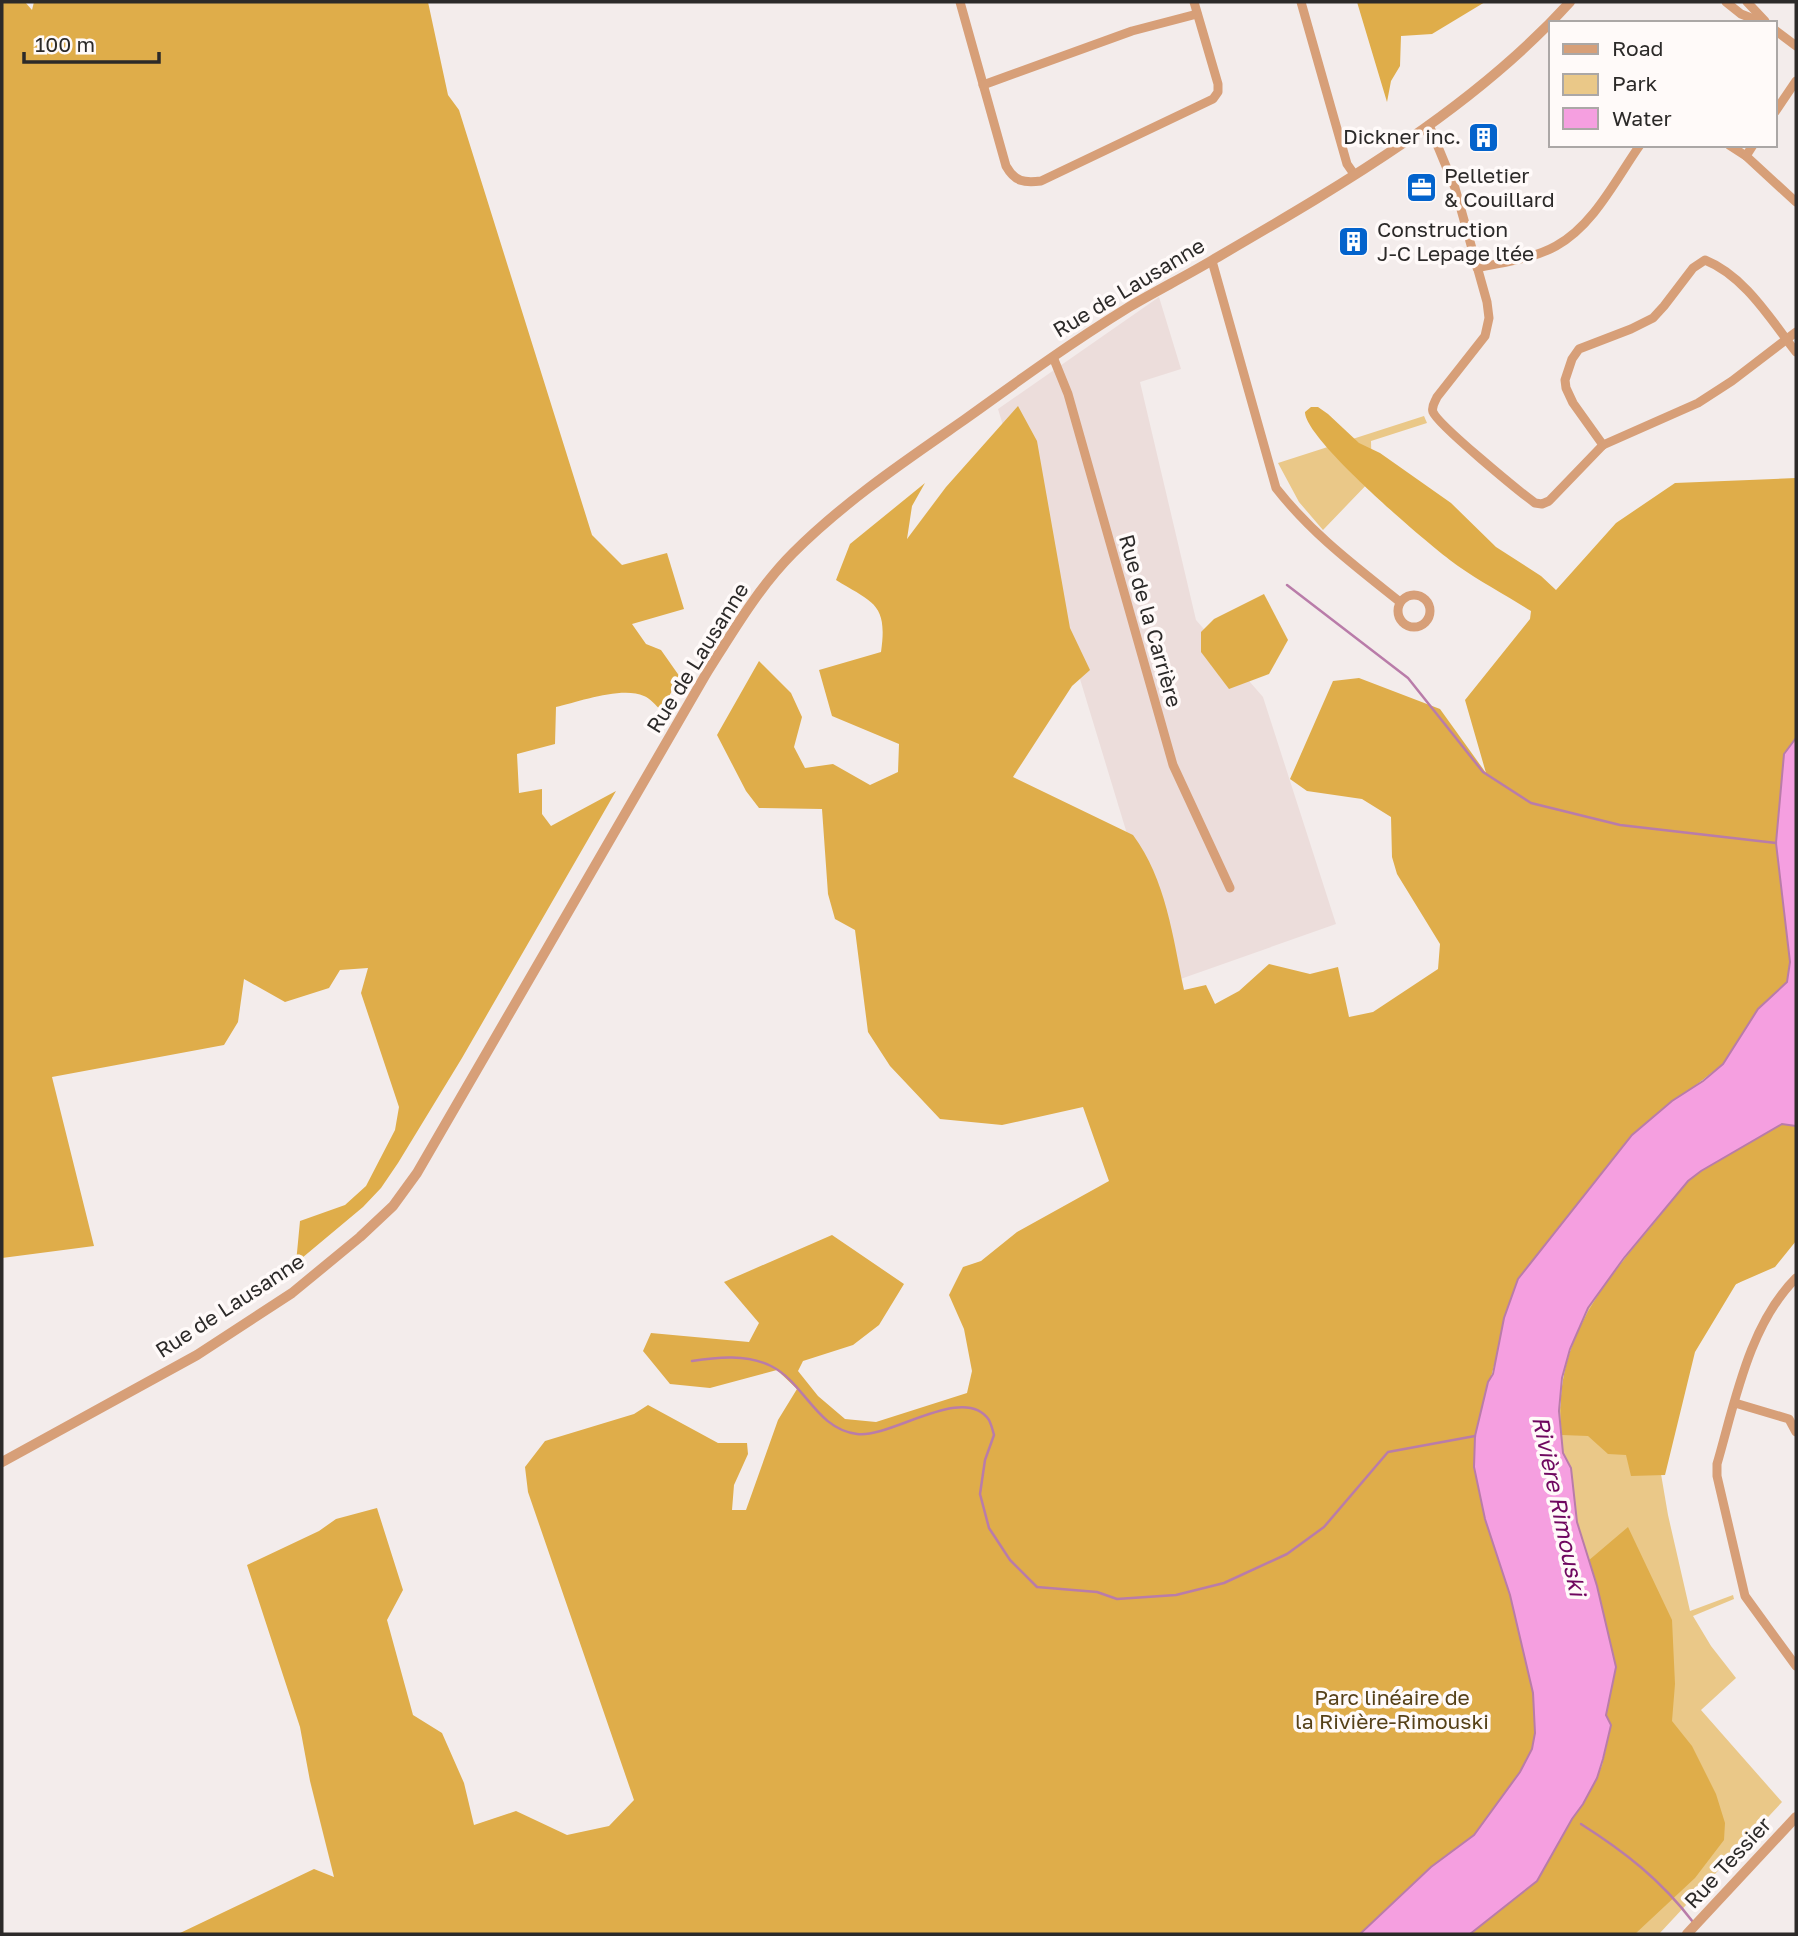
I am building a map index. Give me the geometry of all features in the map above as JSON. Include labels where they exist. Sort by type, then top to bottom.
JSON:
[{"type":"street","points":[[960,2],[1006,166],[1012,177],[1026,182],[1041,180],[1213,99],[1218,92],[1218,84],[1194,2]]},
{"type":"street","points":[[1301,2],[1347,164],[1354,174]]},
{"type":"street","name":"Rue de Lausanne","points":[[1551,21],[1570,2]]},
{"type":"street","points":[[1726,2],[1741,14],[1760,21]]},
{"type":"street","points":[[1747,2],[1763,21]]},
{"type":"street","points":[[983,85],[1132,31],[1198,13]]},
{"type":"street","name":"Rue de Lausanne","points":[[2,1461],[197,1356],[292,1293],[393,1206],[424,1162],[699,686],[745,612],[791,555],[836,513],[1053,357],[1130,307],[1212,261],[1354,174],[1429,125],[1518,54],[1549,23]]},
{"type":"street","points":[[1777,32],[1796,46]]},
{"type":"street","points":[[1777,109],[1796,81]]},
{"type":"street","points":[[1429,125],[1455,188],[1489,318],[1485,336],[1437,397],[1433,412],[1535,503],[1549,501],[1603,445],[1698,403],[1732,381],[1796,332]]},
{"type":"street","points":[[1477,268],[1537,253],[1571,236],[1587,221],[1639,147]]},
{"type":"street","points":[[1732,147],[1746,156],[1796,202]]},
{"type":"street","points":[[1746,156],[1752,147]]},
{"type":"street","points":[[1603,445],[1573,403],[1566,388],[1565,380],[1572,359],[1579,349],[1653,318],[1693,268],[1705,260],[1728,273],[1796,352]]},
{"type":"street","points":[[1212,261],[1276,488],[1299,517],[1400,602]]},
{"type":"street","name":"Rue de la Carrière","points":[[1053,357],[1068,394],[1173,765],[1230,888]]},
{"type":"street","points":[[1796,1278],[1767,1318],[1749,1359],[1717,1464],[1717,1476],[1745,1596],[1796,1666]]},
{"type":"street","points":[[1735,1403],[1789,1419],[1796,1432]]},
{"type":"street","name":"Rue Tessier","points":[[1687,1934],[1796,1817]]},
{"type":"shaded area","points":[[1159,297],[1181,369],[1140,382],[1196,620],[1263,697],[1336,924],[1172,982],[998,409]]},
{"type":"green space","points":[[2,2],[25,2],[32,10],[34,2],[428,2],[448,95],[459,110],[592,535],[622,565],[667,553],[684,609],[632,624],[646,644],[661,650],[680,677],[661,710],[646,697],[635,693],[600,696],[556,707],[555,744],[517,754],[519,793],[542,789],[542,814],[551,826],[616,791],[462,1058],[398,1163],[381,1188],[363,1207],[296,1263],[300,1221],[345,1205],[366,1186],[395,1130],[399,1107],[361,993],[368,968],[340,970],[329,988],[285,1002],[244,979],[238,1022],[224,1045],[52,1077],[94,1246],[2,1258]]},
{"type":"green space","points":[[1357,2],[1485,2],[1432,34],[1401,36],[1400,66],[1391,81],[1387,102]]},
{"type":"green space","name":"Parc linéaire de la Rivière-Rimouski","points":[[1018,406],[1037,441],[1070,628],[1090,670],[1072,686],[1013,777],[1133,835],[1161,890],[1184,990],[1206,985],[1215,1004],[1239,991],[1269,964],[1310,974],[1338,967],[1349,1017],[1373,1012],[1438,969],[1440,944],[1397,874],[1392,857],[1391,817],[1362,799],[1307,791],[1290,779],[1333,681],[1359,678],[1440,709],[1486,773],[1465,700],[1530,619],[1531,611],[1458,566],[1397,516],[1325,445],[1310,426],[1305,412],[1311,407],[1318,407],[1328,414],[1359,443],[1380,453],[1451,503],[1496,547],[1541,576],[1556,590],[1616,523],[1675,483],[1796,478],[1796,738],[1784,754],[1776,843],[1790,962],[1787,982],[1758,1009],[1723,1064],[1632,1135],[1518,1279],[1475,1435],[1474,1467],[1485,1519],[1510,1595],[1533,1693],[1535,1733],[1532,1749],[1520,1772],[1474,1835],[1431,1867],[1360,1934],[178,1934],[314,1869],[334,1877],[310,1781],[300,1727],[247,1565],[319,1531],[336,1519],[377,1508],[403,1590],[387,1620],[413,1715],[442,1733],[464,1783],[474,1825],[516,1811],[567,1835],[609,1826],[634,1800],[528,1492],[525,1467],[545,1441],[634,1414],[648,1405],[718,1443],[747,1443],[748,1454],[734,1485],[732,1510],[746,1510],[778,1420],[797,1389],[777,1370],[710,1388],[670,1384],[643,1351],[651,1333],[749,1342],[759,1323],[724,1282],[832,1235],[904,1284],[879,1325],[853,1345],[803,1361],[798,1371],[818,1396],[845,1419],[876,1422],[967,1393],[972,1371],[964,1329],[949,1295],[963,1267],[981,1261],[1017,1232],[1109,1181],[1083,1107],[1002,1125],[940,1119],[890,1066],[868,1032],[855,930],[835,919],[828,894],[822,809],[759,808],[746,791],[717,735],[759,661],[791,693],[802,717],[794,747],[805,768],[833,764],[870,785],[898,772],[899,744],[832,716],[819,670],[881,652],[883,636],[880,614],[875,606],[836,580],[850,544],[925,483],[912,506],[907,539],[946,487]]},
{"type":"green space","points":[[1424,416],[1427,423],[1371,441],[1372,479],[1323,530],[1299,502],[1278,463]]},
{"type":"green space","points":[[1264,594],[1288,640],[1269,674],[1229,689],[1201,652],[1201,632],[1214,619]]},
{"type":"green space","points":[[1782,1124],[1796,1126],[1796,1241],[1775,1267],[1736,1284],[1695,1352],[1665,1475],[1631,1476],[1626,1455],[1608,1454],[1588,1436],[1562,1435],[1563,1377],[1580,1327],[1608,1280],[1688,1181]]},
{"type":"green space","points":[[1796,1126],[1740,1282],[1716,1296],[1695,1341],[1661,1474],[1690,1611],[1733,1595],[1734,1599],[1693,1616],[1711,1646],[1736,1678],[1701,1710],[1782,1802],[1659,1934],[1470,1934],[1588,1561],[1577,1522],[1571,1468],[1563,1453],[1559,1411],[1588,1308],[1611,1277]]},
{"type":"green space","points":[[1628,1527],[1672,1620],[1675,1684],[1672,1721],[1692,1746],[1716,1794],[1725,1823],[1724,1840],[1695,1878],[1635,1934],[1470,1934],[1537,1881],[1583,1804],[1602,1766],[1610,1731],[1606,1715],[1616,1667],[1597,1586],[1588,1561]]},
{"type":"water","name":"Rivière Rimouski","points":[[1796,738],[1796,1126],[1782,1124],[1688,1181],[1624,1258],[1588,1308],[1570,1349],[1562,1378],[1559,1411],[1563,1453],[1571,1468],[1577,1522],[1597,1586],[1616,1667],[1606,1715],[1611,1725],[1597,1778],[1537,1881],[1470,1934],[1360,1934],[1431,1867],[1474,1835],[1520,1772],[1532,1749],[1535,1733],[1533,1693],[1510,1595],[1485,1519],[1474,1467],[1475,1436],[1488,1382],[1493,1374],[1504,1318],[1518,1279],[1632,1135],[1672,1101],[1723,1064],[1758,1009],[1787,982],[1790,962],[1776,843],[1784,754]]},
{"type":"waterway","points":[[1287,585],[1408,678],[1483,772],[1531,803],[1620,825],[1776,843]]},
{"type":"waterway","points":[[692,1361],[742,1358],[762,1362],[783,1374],[831,1424],[857,1434],[888,1429],[945,1409],[962,1407],[978,1410],[989,1420],[994,1435],[985,1460],[980,1494],[989,1528],[1010,1560],[1037,1587],[1097,1592],[1117,1599],[1176,1595],[1224,1583],[1287,1554],[1324,1527],[1388,1452],[1475,1436]]},
{"type":"waterway","points":[[1581,1824],[1642,1868],[1693,1922]]},
{"type":"place","name":"Dickner inc.","points":[[1484,137]]},
{"type":"place","name":"Pelletier & Couillard","points":[[1421,188]]},
{"type":"place","name":"Construction J-C Lepage ltée","points":[[1354,242]]}]
